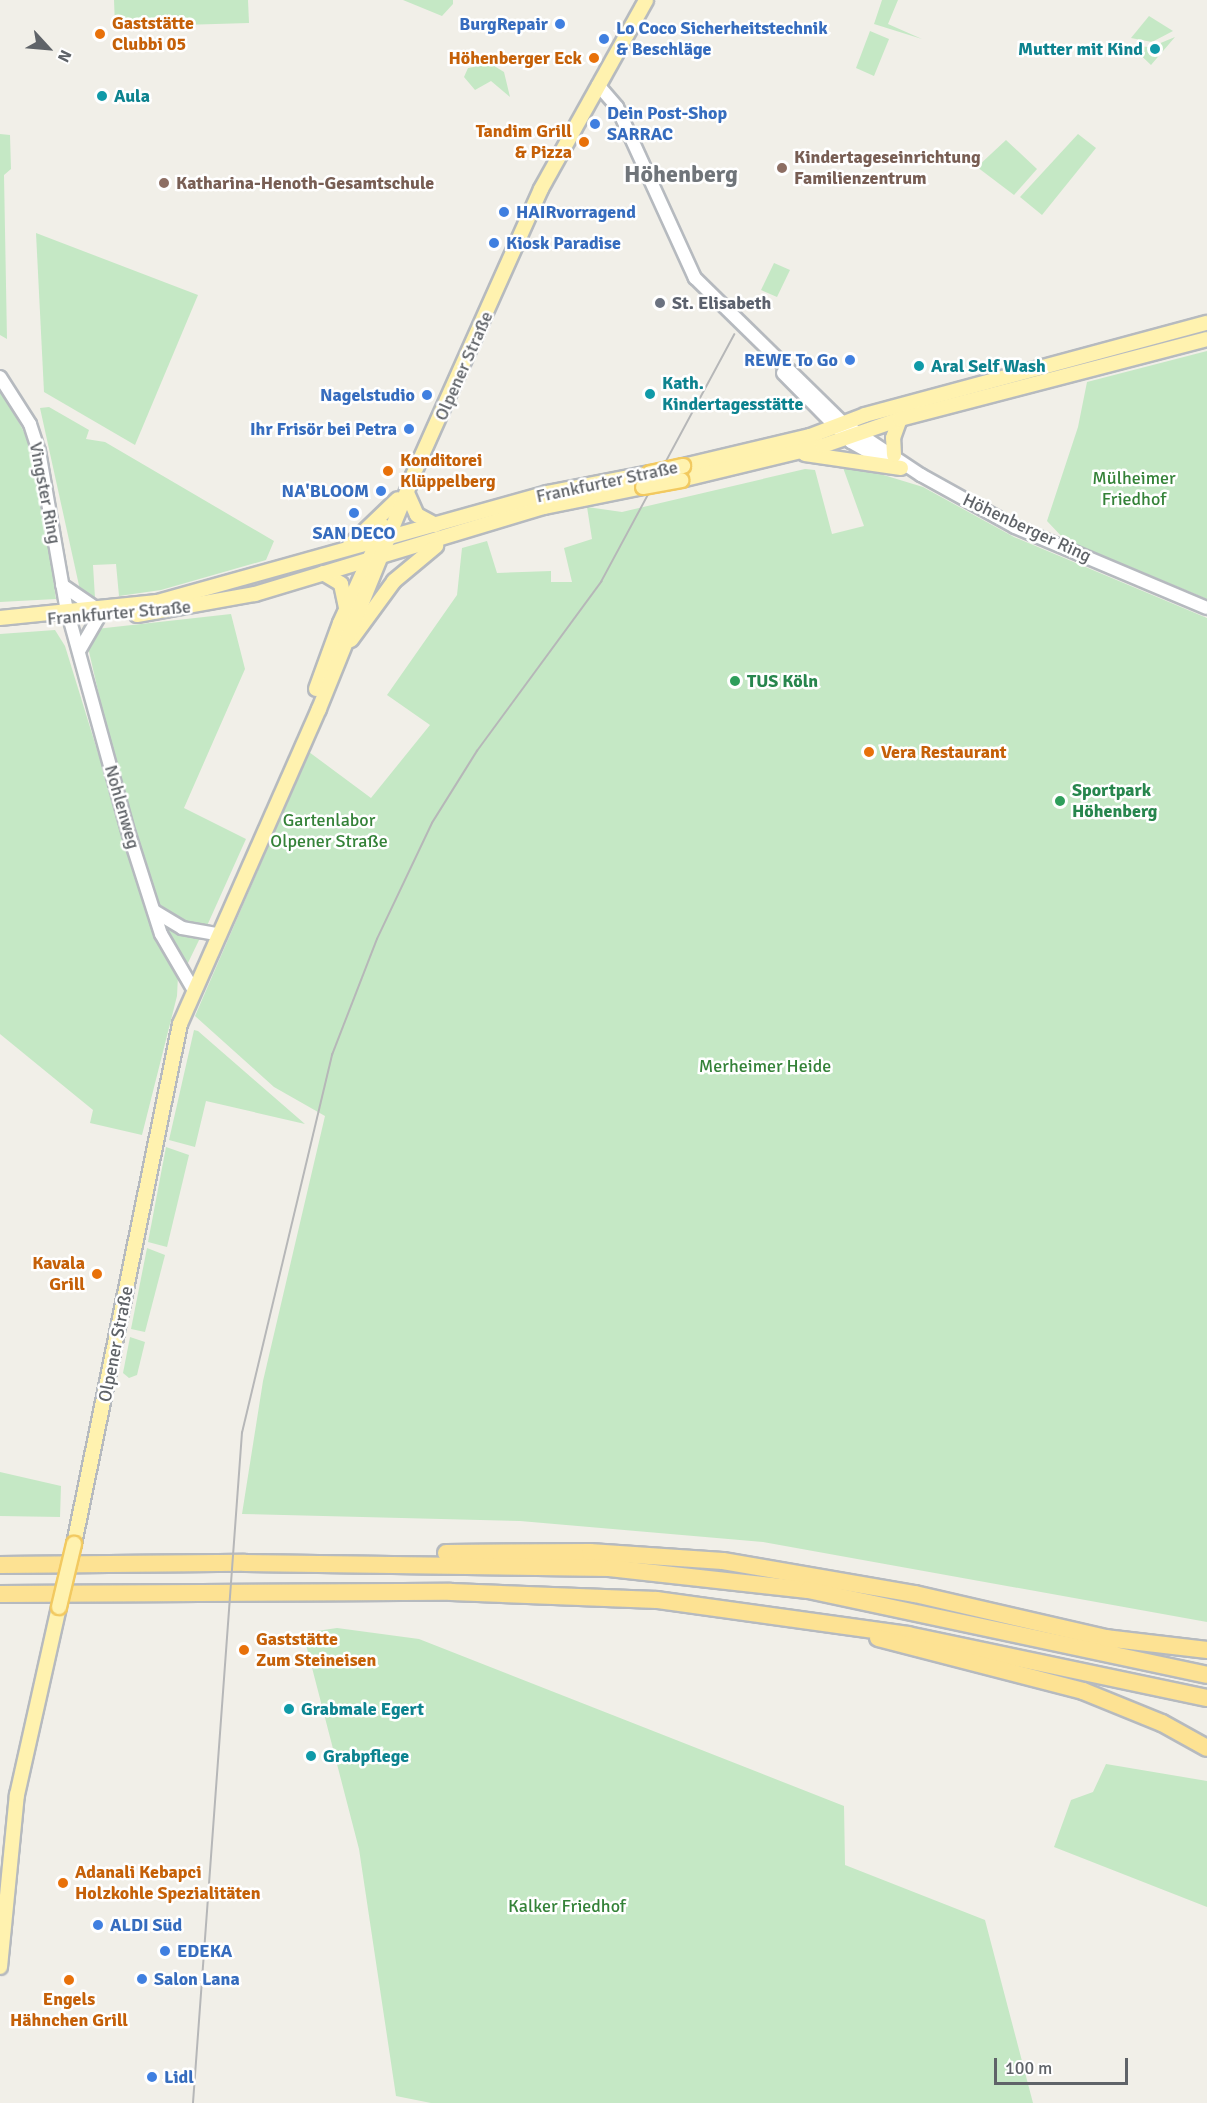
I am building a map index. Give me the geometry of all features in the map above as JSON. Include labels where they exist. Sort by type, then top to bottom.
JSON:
[{"type":"highway","points":[[244,1563],[277,1552],[591,1552],[712,1560],[915,1594],[1115,1640]]},
{"type":"highway","points":[[0,1565],[244,1563],[609,1568],[808,1590],[950,1617],[1207,1675]]},
{"type":"highway","points":[[0,1594],[551,1595],[657,1600],[908,1635],[1207,1698]]},
{"type":"highway","points":[[950,1617],[1034,1625],[1115,1640],[1207,1650]]},
{"type":"highway","points":[[846,1627],[913,1650],[1122,1697],[1207,1737]]},
{"type":"highway","points":[[1025,1675],[1122,1705],[1207,1748]]},
{"type":"main road","name":"Olpener Straße","points":[[301,740],[345,611],[374,559],[413,476],[540,189],[646,0]]},
{"type":"main road","name":"Frankfurter Straße","points":[[98,613],[157,603],[347,547],[436,525],[574,486],[650,473],[682,473],[797,452],[845,430],[990,379],[1207,323]]},
{"type":"main road","name":"Frankfurter Straße","points":[[2,618],[190,608],[374,559],[569,500],[643,487],[682,473],[845,430],[900,419],[1207,339]]},
{"type":"main road","points":[[990,379],[994,395]]},
{"type":"main road","points":[[894,455],[893,438],[900,419]]},
{"type":"main road","points":[[797,452],[901,468]]},
{"type":"main road","points":[[347,547],[403,497],[417,515],[436,525]]},
{"type":"main road","points":[[340,653],[405,568],[434,547],[468,532]]},
{"type":"main road","name":"Olpener Straße","points":[[0,1968],[17,1795],[74,1544],[177,1036],[193,989],[340,653],[374,559]]},
{"type":"main road","points":[[324,573],[343,587],[345,611]]},
{"type":"street","points":[[598,85],[617,107],[690,268],[738,324],[845,430],[901,468],[921,475]]},
{"type":"street","name":"Vingster Ring","points":[[0,377],[30,424],[39,451],[68,615]]},
{"type":"street","name":"Höhenberger Ring","points":[[845,430],[894,455],[921,475],[1036,536],[1207,608]]},
{"type":"street","points":[[62,585],[98,613],[79,653]]},
{"type":"street","name":"Nohlenweg","points":[[68,615],[161,934],[193,989]]},
{"type":"street","points":[[154,911],[182,928],[217,934]]},
{"type":"green space","points":[[114,0],[248,0],[249,23],[115,27]]},
{"type":"green space","points":[[403,0],[453,0],[453,4],[442,16]]},
{"type":"green space","points":[[882,0],[898,0],[888,24],[922,39],[874,24]]},
{"type":"green space","points":[[1149,16],[1173,31],[1152,42],[1131,38]]},
{"type":"green space","points":[[870,31],[889,39],[874,76],[856,68]]},
{"type":"green space","points":[[1175,37],[1151,65],[1131,46],[1151,47]]},
{"type":"green space","points":[[491,64],[504,72],[510,97],[491,81],[475,90],[464,77],[468,68]]},
{"type":"green space","points":[[0,134],[10,135],[11,169],[4,175],[7,339],[0,335]]},
{"type":"green space","points":[[1078,134],[1096,148],[1042,215],[1020,197]]},
{"type":"green space","points":[[1006,140],[1037,169],[1014,195],[977,167]]},
{"type":"green space","points":[[36,233],[198,295],[135,445],[44,392]]},
{"type":"green space","points":[[774,263],[790,270],[777,297],[761,290]]},
{"type":"green space","name":"Mülheimer Friedhof","points":[[1207,351],[1207,599],[1065,540],[1047,521],[1078,427],[1087,382]]},
{"type":"green space","points":[[0,388],[35,452],[56,599],[0,602]]},
{"type":"green space","points":[[49,407],[89,430],[86,439],[105,442],[274,541],[266,560],[161,590],[119,596],[116,564],[93,565],[95,598],[80,590],[40,408]]},
{"type":"green space","name":"Merheimer Heide","points":[[841,462],[923,487],[1014,537],[1207,618],[1207,1622],[763,1542],[520,1521],[242,1514],[263,1381],[325,1116],[274,1087],[195,1016],[309,752],[371,798],[430,725],[387,695],[457,595],[462,548],[487,541],[497,573],[551,571],[551,582],[572,582],[564,548],[592,539],[587,507],[622,512],[805,469],[815,470],[832,534],[864,526]]},
{"type":"green space","points":[[231,614],[245,669],[184,808],[246,839],[206,928],[177,919],[158,903],[116,769],[87,643],[96,629]]},
{"type":"green space","points":[[55,630],[65,646],[143,899],[178,976],[177,996],[142,1135],[90,1123],[93,1110],[0,1034],[0,634]]},
{"type":"green space","points":[[162,923],[201,936],[186,967],[169,937]]},
{"type":"green space","points":[[194,1030],[198,1031],[305,1124],[206,1101],[195,1147],[169,1140]]},
{"type":"green space","points":[[166,1147],[189,1155],[167,1247],[148,1242]]},
{"type":"green space","points":[[147,1248],[165,1255],[145,1332],[131,1329]]},
{"type":"green space","points":[[130,1337],[145,1342],[137,1375],[129,1378],[123,1373]]},
{"type":"green space","points":[[0,1472],[61,1486],[60,1517],[0,1516]]},
{"type":"green space","name":"Kalker Friedhof","points":[[337,1628],[419,1639],[844,1806],[845,1865],[985,1920],[1033,2103],[431,2103],[396,2096],[359,1849],[303,1633]]},
{"type":"green space","points":[[1106,1764],[1207,1781],[1207,1907],[1054,1847],[1071,1800],[1093,1792]]},
{"type":"tram line","points":[[193,2103],[242,1433],[332,1055],[377,939],[432,823],[477,751],[601,582],[734,335]]},
{"type":"place","name":"BurgRepair","points":[[560,24]]},
{"type":"place","name":"Gaststätte Clubbi 05","points":[[100,34]]},
{"type":"place","name":"Lo Coco Sicherheitstechnik & Beschläge","points":[[604,39]]},
{"type":"place","name":"Mutter mit Kind","points":[[1155,49]]},
{"type":"place","name":"Höhenberger Eck","points":[[594,58]]},
{"type":"place","name":"Aula","points":[[102,96]]},
{"type":"place","name":"Dein Post-Shop SARRAC","points":[[595,124]]},
{"type":"place","name":"Tandim Grill & Pizza","points":[[584,142]]},
{"type":"place","name":"Kindertageseinrichtung Familienzentrum","points":[[782,168]]},
{"type":"place","name":"Katharina-Henoth-Gesamtschule","points":[[164,183]]},
{"type":"place","name":"HAIRvorragend","points":[[504,212]]},
{"type":"place","name":"Kiosk Paradise","points":[[494,243]]},
{"type":"place","name":"St. Elisabeth","points":[[660,303]]},
{"type":"place","name":"REWE To Go","points":[[850,360]]},
{"type":"place","name":"Aral Self Wash","points":[[919,366]]},
{"type":"place","name":"Kath. Kindertagesstätte","points":[[650,394]]},
{"type":"place","name":"Nagelstudio","points":[[427,395]]},
{"type":"place","name":"Ihr Frisör bei Petra","points":[[409,429]]},
{"type":"place","name":"Konditorei Klüppelberg","points":[[388,471]]},
{"type":"place","name":"NA'BLOOM","points":[[381,491]]},
{"type":"place","name":"SAN DECO","points":[[354,513]]},
{"type":"place","name":"TUS Köln","points":[[735,681]]},
{"type":"place","name":"Vera Restaurant","points":[[869,752]]},
{"type":"place","name":"Sportpark Höhenberg","points":[[1060,801]]},
{"type":"place","name":"Kavala Grill","points":[[97,1274]]},
{"type":"place","name":"Gaststätte Zum Steineisen","points":[[244,1650]]},
{"type":"place","name":"Grabmale Egert","points":[[289,1709]]},
{"type":"place","name":"Grabpflege","points":[[311,1756]]},
{"type":"place","name":"Adanali Kebapci Holzkohle Spezialitäten","points":[[63,1883]]},
{"type":"place","name":"ALDI Süd","points":[[98,1925]]},
{"type":"place","name":"EDEKA","points":[[165,1951]]},
{"type":"place","name":"Salon Lana","points":[[142,1979]]},
{"type":"place","name":"Engels Hähnchen Grill","points":[[69,1980]]},
{"type":"place","name":"Lidl","points":[[152,2077]]},
{"type":"district","name":"Höhenberg","points":[[681,175]]},
{"type":"park label","name":"Gartenlabor Olpener Straße","points":[[329,831]]}]
